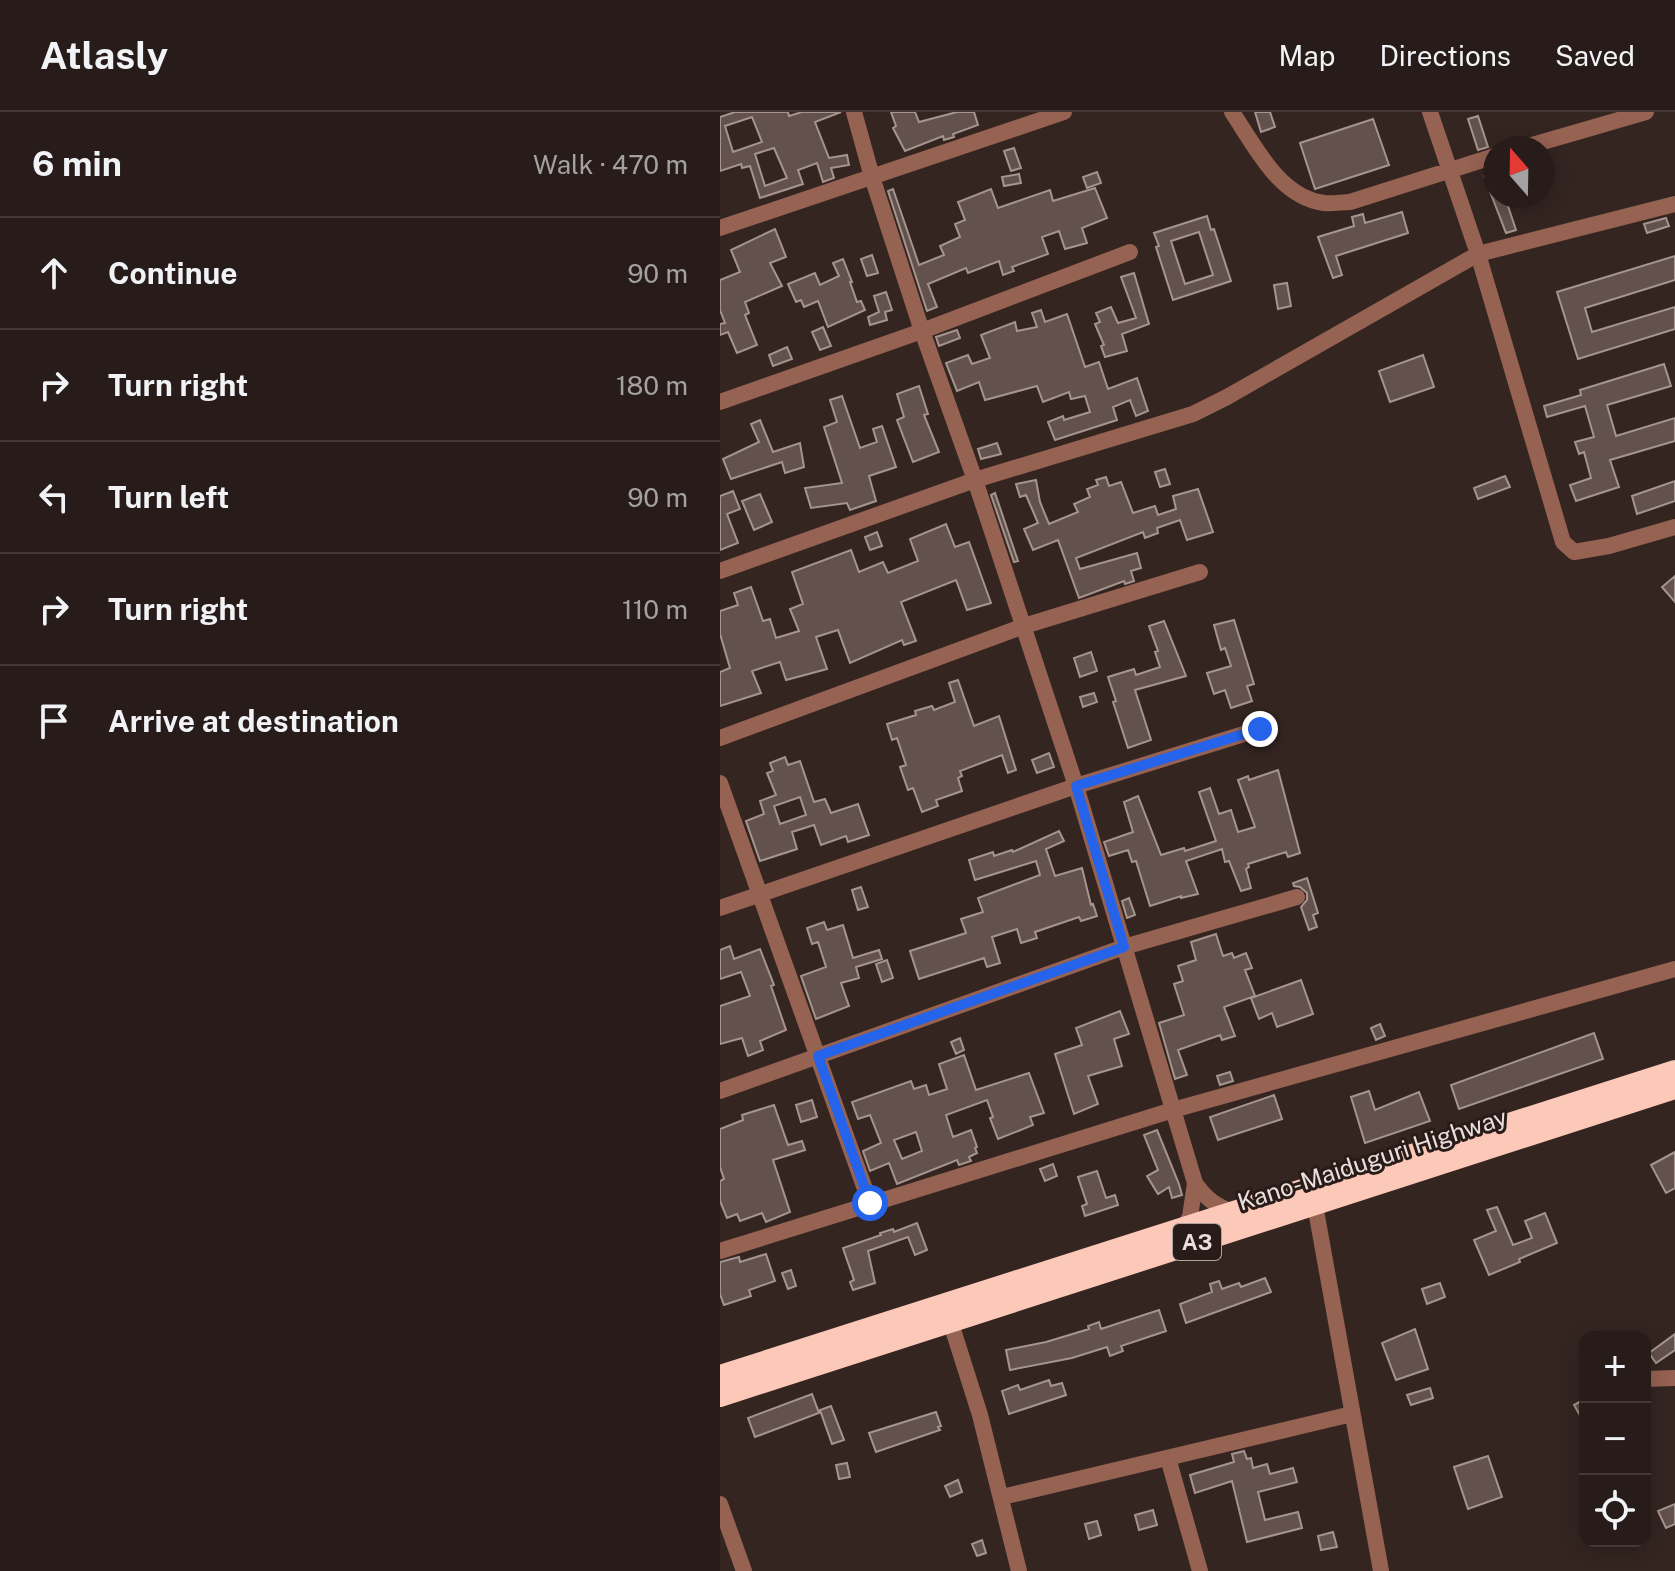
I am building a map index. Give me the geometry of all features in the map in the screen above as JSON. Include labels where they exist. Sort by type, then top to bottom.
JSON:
[{"type":"highway","name":"Kano-Maiduguri Highway","points":[[720,1396],[1182,1230],[1675,1071]]},
{"type":"highway","name":"Kano-Maiduguri Highway","points":[[720,1376],[948,1313],[1315,1205],[1675,1088]]},
{"type":"street","points":[[854,112],[922,331],[975,480],[1076,786],[1195,1183],[1205,1197],[1218,1207],[1235,1213]]},
{"type":"street","points":[[720,228],[1064,112]]},
{"type":"street","points":[[1232,112],[1285,184],[1302,196],[1324,203],[1350,202],[1483,159]]},
{"type":"street","points":[[1430,112],[1478,254],[1563,542],[1574,552],[1584,551],[1675,527]]},
{"type":"street","points":[[1555,138],[1646,112]]},
{"type":"street","points":[[720,571],[975,480],[1179,419],[1227,397],[1478,254],[1675,204]]},
{"type":"street","points":[[720,402],[922,331],[1130,252]]},
{"type":"street","points":[[720,738],[1024,626],[1200,572]]},
{"type":"street","points":[[720,908],[1076,786],[1260,729]]},
{"type":"street","points":[[720,783],[870,1203]]},
{"type":"street","points":[[720,1091],[1124,947],[1297,897]]},
{"type":"street","points":[[720,1251],[1173,1110],[1675,969]]},
{"type":"street","points":[[1182,1230],[1190,1217],[1195,1183]]},
{"type":"street","points":[[1315,1205],[1381,1571]]},
{"type":"street","points":[[948,1313],[980,1415],[1019,1571]]},
{"type":"street","points":[[1651,1379],[1675,1378]]},
{"type":"street","points":[[1002,1497],[1352,1414]]},
{"type":"street","points":[[1168,1458],[1200,1571]]},
{"type":"street","points":[[720,1504],[744,1571]]},
{"type":"street","points":[[720,1559],[735,1547]]},
{"type":"building","points":[[735,112],[788,112],[789,116],[802,112],[841,112],[815,122],[829,158],[847,155],[849,165],[831,168],[834,178],[823,182],[817,163],[798,170],[803,184],[760,198],[750,166],[742,168],[741,164],[720,171],[720,117]],"holes":[[[752,117],[762,142],[733,152],[725,126]],[[774,148],[787,178],[765,186],[755,154]]]},
{"type":"building","points":[[891,112],[915,112],[919,122],[957,112],[974,112],[978,125],[953,134],[954,137],[944,140],[943,136],[905,151],[893,128],[896,126]]},
{"type":"building","points":[[1255,112],[1270,112],[1275,127],[1261,132]]},
{"type":"building","points":[[1478,116],[1484,136],[1483,148],[1478,150],[1468,119]]},
{"type":"building","points":[[1373,119],[1389,165],[1315,189],[1300,143]]},
{"type":"building","points":[[1014,148],[1021,168],[1011,171],[1004,151]]},
{"type":"building","points":[[1097,172],[1101,183],[1087,188],[1083,177]]},
{"type":"building","points":[[1019,174],[1021,183],[1004,186],[1002,177]]},
{"type":"building","points":[[1095,188],[1107,218],[1082,228],[1087,243],[1065,249],[1059,231],[1042,237],[1048,254],[1012,267],[1014,271],[1003,275],[999,261],[968,273],[966,268],[928,284],[937,307],[927,311],[888,191],[893,189],[919,265],[944,255],[940,246],[960,237],[955,224],[965,220],[958,202],[991,189],[998,208],[1050,190],[1053,201]]},
{"type":"building","points":[[1496,208],[1509,208],[1516,230],[1506,233]]},
{"type":"building","points":[[1402,212],[1408,233],[1336,256],[1342,275],[1333,278],[1318,237],[1354,226],[1352,217],[1363,214],[1365,223]]},
{"type":"building","points":[[1207,216],[1231,281],[1173,300],[1154,233]],"holes":[[[1199,232],[1213,275],[1185,284],[1171,241]]]},
{"type":"building","points":[[1666,218],[1669,226],[1647,233],[1644,224]]},
{"type":"building","points":[[775,229],[786,257],[770,263],[782,286],[745,302],[749,313],[745,315],[757,345],[737,353],[728,332],[720,335],[720,324],[725,323],[720,310],[720,280],[740,272],[731,250]]},
{"type":"building","points":[[872,255],[878,273],[867,276],[861,259]]},
{"type":"building","points":[[1675,256],[1675,280],[1585,308],[1592,332],[1675,307],[1675,329],[1578,359],[1557,292]]},
{"type":"building","points":[[843,259],[857,302],[861,301],[865,310],[828,327],[818,301],[804,307],[801,300],[796,302],[788,284],[815,273],[820,285],[839,276],[833,263]]},
{"type":"building","points":[[1134,273],[1149,324],[1122,334],[1127,351],[1105,357],[1101,346],[1104,345],[1095,324],[1100,322],[1096,313],[1111,307],[1118,323],[1136,318],[1121,277]]},
{"type":"building","points":[[1287,283],[1291,306],[1278,309],[1274,285]]},
{"type":"building","points":[[886,292],[892,310],[885,312],[887,320],[870,325],[868,317],[879,312],[874,296]]},
{"type":"building","points":[[1041,310],[1045,322],[1067,314],[1085,367],[1099,362],[1108,389],[1137,378],[1148,411],[1136,416],[1130,400],[1113,407],[1117,420],[1055,440],[1048,422],[1090,412],[1085,396],[1071,399],[1069,392],[1043,402],[1037,386],[985,400],[979,382],[957,391],[946,363],[968,355],[972,364],[990,358],[981,335],[1015,322],[1017,331],[1037,327],[1032,313]]},
{"type":"building","points":[[823,327],[831,346],[820,350],[812,332]]},
{"type":"building","points":[[957,330],[960,338],[939,346],[936,337]]},
{"type":"building","points":[[787,347],[792,359],[773,366],[769,355]]},
{"type":"building","points":[[1423,355],[1434,387],[1390,402],[1379,371]]},
{"type":"building","points":[[1664,364],[1671,386],[1607,405],[1616,436],[1675,418],[1675,441],[1610,460],[1619,487],[1576,501],[1570,485],[1591,478],[1584,452],[1579,454],[1575,442],[1594,437],[1585,406],[1547,417],[1544,406],[1581,395],[1580,390]]},
{"type":"building","points":[[919,386],[928,414],[924,415],[939,452],[913,462],[897,420],[904,417],[897,394]]},
{"type":"building","points":[[842,396],[860,448],[877,442],[873,429],[882,426],[896,467],[869,476],[876,501],[850,510],[847,503],[811,508],[805,488],[842,483],[824,427],[837,422],[830,400]]},
{"type":"building","points":[[760,420],[773,452],[800,443],[804,467],[785,473],[782,462],[731,479],[723,459],[759,442],[751,424]]},
{"type":"building","points":[[997,443],[1001,454],[981,459],[978,449]]},
{"type":"building","points":[[1165,469],[1170,484],[1160,487],[1155,472]]},
{"type":"building","points":[[1505,476],[1510,487],[1478,499],[1474,488]]},
{"type":"building","points":[[1106,477],[1109,486],[1121,482],[1133,513],[1155,506],[1158,515],[1176,509],[1173,496],[1198,489],[1213,532],[1187,540],[1180,520],[1157,528],[1158,533],[1145,538],[1143,532],[1076,558],[1080,569],[1137,553],[1141,568],[1131,571],[1134,581],[1125,584],[1124,581],[1079,598],[1058,540],[1033,550],[1024,529],[1038,523],[1026,495],[1020,497],[1016,484],[1036,480],[1049,524],[1078,512],[1074,504],[1090,497],[1087,489],[1098,485],[1096,480]]},
{"type":"building","points":[[1675,481],[1675,501],[1637,514],[1632,496]]},
{"type":"building","points":[[733,491],[740,509],[727,514],[738,543],[720,550],[720,496]]},
{"type":"building","points":[[995,493],[1018,561],[1014,562],[991,495]]},
{"type":"building","points":[[760,494],[772,522],[754,530],[742,501]]},
{"type":"building","points":[[946,524],[955,547],[969,542],[991,603],[967,610],[956,580],[901,602],[916,641],[904,645],[902,640],[850,663],[838,630],[816,637],[827,669],[786,680],[780,662],[752,671],[761,693],[720,706],[720,672],[730,668],[720,634],[720,611],[738,605],[734,593],[751,587],[763,621],[770,619],[776,638],[799,631],[790,609],[803,604],[792,572],[851,550],[859,572],[883,562],[888,573],[918,561],[910,539]]},
{"type":"building","points":[[877,532],[882,546],[870,550],[865,537]]},
{"type":"building","points":[[1675,576],[1675,602],[1662,587]]},
{"type":"building","points":[[1234,620],[1254,684],[1247,686],[1252,701],[1231,708],[1225,690],[1214,694],[1207,673],[1231,666],[1225,648],[1221,650],[1214,625]]},
{"type":"building","points":[[1164,621],[1186,676],[1135,690],[1151,740],[1128,748],[1108,677],[1134,669],[1136,675],[1160,667],[1149,626]]},
{"type":"building","points":[[1091,652],[1097,671],[1080,677],[1074,658]]},
{"type":"building","points":[[958,680],[974,726],[999,716],[1016,770],[1008,773],[1002,755],[960,771],[962,776],[958,778],[962,791],[936,800],[938,806],[922,812],[913,788],[908,790],[900,767],[906,765],[897,738],[892,740],[887,724],[916,715],[915,711],[932,706],[934,710],[955,702],[949,683]]},
{"type":"building","points":[[1094,693],[1097,702],[1083,707],[1080,697]]},
{"type":"building","points":[[1049,753],[1054,767],[1037,773],[1032,760]]},
{"type":"building","points":[[785,757],[788,765],[800,761],[814,802],[825,799],[831,813],[858,804],[869,835],[848,842],[846,836],[821,845],[814,825],[792,832],[797,849],[760,861],[746,821],[764,814],[760,801],[776,795],[767,773],[773,771],[770,763]],"holes":[[[800,797],[806,815],[780,824],[774,806]]]},
{"type":"building","points":[[1278,770],[1300,853],[1288,857],[1286,852],[1248,864],[1246,869],[1251,888],[1241,891],[1229,861],[1225,862],[1222,849],[1186,861],[1198,894],[1150,906],[1136,861],[1132,862],[1128,850],[1109,856],[1104,842],[1133,832],[1124,802],[1138,796],[1161,855],[1184,848],[1185,851],[1216,841],[1199,792],[1210,788],[1219,814],[1231,810],[1238,832],[1255,827],[1238,780],[1248,776],[1249,780]]},
{"type":"building","points":[[1059,831],[1064,841],[1046,849],[1055,876],[1082,868],[1091,905],[1097,916],[1081,921],[1079,917],[1035,932],[1037,938],[1021,943],[1017,929],[992,937],[1000,963],[987,967],[984,958],[919,979],[910,951],[966,933],[961,919],[983,912],[978,898],[1040,875],[1036,861],[975,880],[969,860],[993,852],[994,856],[1013,852]]},
{"type":"building","points":[[1307,878],[1318,913],[1313,915],[1317,927],[1309,930],[1301,907],[1307,900],[1307,893],[1293,883]]},
{"type":"building","points":[[861,887],[868,907],[858,910],[852,890]]},
{"type":"building","points":[[1129,898],[1135,915],[1127,918],[1122,901]]},
{"type":"building","points":[[824,922],[827,930],[843,925],[853,958],[879,950],[882,959],[856,967],[859,978],[841,983],[849,1006],[816,1019],[801,976],[826,967],[818,942],[812,944],[807,928]]},
{"type":"building","points":[[1216,934],[1223,956],[1232,953],[1234,958],[1246,953],[1252,968],[1245,970],[1255,996],[1224,1007],[1235,1036],[1222,1040],[1220,1035],[1178,1050],[1187,1075],[1175,1079],[1159,1023],[1184,1015],[1174,984],[1183,981],[1178,966],[1196,960],[1191,942]]},
{"type":"building","points":[[730,946],[734,959],[760,949],[786,1030],[760,1041],[763,1050],[748,1056],[742,1038],[720,1044],[720,1006],[750,996],[741,972],[720,979],[720,950]]},
{"type":"building","points":[[887,960],[893,978],[882,982],[876,964]]},
{"type":"building","points":[[1301,980],[1313,1014],[1277,1027],[1272,1013],[1259,1019],[1251,998]]},
{"type":"building","points":[[1120,1011],[1129,1034],[1114,1039],[1122,1066],[1088,1076],[1098,1104],[1074,1114],[1055,1054],[1082,1045],[1076,1028]]},
{"type":"building","points":[[1380,1024],[1385,1036],[1376,1040],[1371,1028]]},
{"type":"building","points":[[1594,1033],[1603,1059],[1459,1109],[1451,1085]]},
{"type":"building","points":[[960,1038],[964,1050],[956,1054],[951,1042]]},
{"type":"building","points":[[964,1055],[976,1090],[1029,1073],[1044,1113],[1030,1117],[1033,1125],[998,1139],[987,1100],[946,1115],[953,1137],[971,1130],[977,1153],[969,1157],[971,1161],[959,1165],[957,1160],[897,1184],[889,1163],[870,1171],[863,1151],[881,1143],[870,1115],[858,1119],[852,1102],[911,1081],[914,1089],[926,1085],[929,1095],[947,1089],[939,1064]],"holes":[[[916,1132],[922,1151],[902,1159],[894,1140]]]},
{"type":"building","points":[[1230,1072],[1233,1081],[1220,1085],[1217,1076]]},
{"type":"building","points":[[1369,1091],[1375,1110],[1419,1092],[1430,1121],[1365,1143],[1351,1097]]},
{"type":"building","points":[[1274,1095],[1282,1119],[1218,1140],[1210,1117]]},
{"type":"building","points":[[812,1100],[817,1117],[801,1122],[796,1105]]},
{"type":"building","points":[[774,1105],[788,1145],[802,1141],[805,1150],[773,1160],[790,1212],[766,1222],[762,1213],[740,1221],[737,1214],[727,1218],[720,1201],[720,1181],[724,1179],[720,1167],[720,1129],[743,1120],[742,1115]]},
{"type":"building","points":[[1157,1130],[1182,1195],[1172,1198],[1169,1187],[1158,1194],[1147,1176],[1158,1170],[1144,1135]]},
{"type":"building","points":[[1675,1152],[1675,1188],[1666,1193],[1651,1165]]},
{"type":"building","points":[[1053,1164],[1057,1176],[1045,1181],[1040,1169]]},
{"type":"building","points":[[1097,1171],[1106,1198],[1115,1195],[1118,1205],[1085,1216],[1082,1206],[1087,1204],[1078,1177]]},
{"type":"building","points":[[1497,1207],[1513,1245],[1532,1238],[1525,1221],[1545,1213],[1557,1243],[1489,1275],[1474,1240],[1496,1231],[1487,1210]]},
{"type":"building","points":[[917,1223],[927,1250],[915,1255],[908,1237],[868,1251],[875,1283],[853,1290],[850,1282],[854,1280],[843,1248]]},
{"type":"building","points":[[766,1254],[775,1281],[749,1290],[751,1296],[724,1305],[720,1294],[720,1262],[739,1257],[740,1262]]},
{"type":"building","points":[[791,1270],[796,1286],[788,1289],[782,1273]]},
{"type":"building","points":[[1265,1278],[1271,1292],[1186,1323],[1180,1304],[1212,1292],[1210,1284],[1219,1281],[1222,1289],[1239,1283],[1241,1287]]},
{"type":"building","points":[[1440,1283],[1445,1297],[1427,1304],[1422,1289]]},
{"type":"building","points":[[1159,1310],[1166,1331],[1121,1346],[1123,1351],[1110,1356],[1107,1347],[1072,1358],[1010,1370],[1006,1350],[1046,1342],[1089,1329],[1088,1326],[1099,1322],[1101,1329]]},
{"type":"building","points":[[1415,1329],[1428,1369],[1396,1380],[1382,1343]]},
{"type":"building","points":[[1675,1334],[1675,1350],[1656,1363],[1651,1352]]},
{"type":"building","points":[[1049,1380],[1051,1386],[1062,1383],[1066,1395],[1009,1414],[1002,1391],[1018,1385],[1020,1390]]},
{"type":"building","points":[[1430,1388],[1433,1398],[1411,1405],[1407,1395]]},
{"type":"building","points":[[812,1394],[819,1413],[755,1437],[748,1418]]},
{"type":"building","points":[[831,1406],[844,1440],[832,1444],[820,1410]]},
{"type":"building","points":[[936,1412],[940,1430],[876,1452],[869,1433]]},
{"type":"building","points":[[1244,1451],[1247,1459],[1251,1458],[1253,1468],[1267,1464],[1270,1474],[1293,1468],[1297,1482],[1258,1492],[1265,1520],[1298,1512],[1302,1528],[1247,1542],[1232,1481],[1195,1493],[1190,1475],[1234,1462],[1232,1454]]},
{"type":"building","points":[[1488,1456],[1502,1497],[1468,1509],[1454,1467]]},
{"type":"building","points":[[847,1463],[850,1477],[839,1479],[836,1465]]},
{"type":"building","points":[[958,1480],[962,1492],[950,1497],[945,1486]]},
{"type":"building","points":[[1675,1504],[1675,1524],[1666,1528],[1658,1511]]},
{"type":"building","points":[[1153,1510],[1157,1525],[1139,1530],[1135,1515]]},
{"type":"building","points":[[1097,1521],[1101,1535],[1089,1539],[1085,1524]]},
{"type":"building","points":[[1333,1532],[1337,1547],[1321,1550],[1318,1536]]},
{"type":"building","points":[[982,1540],[986,1553],[977,1556],[972,1544]]},
{"type":"route","points":[[870,1203],[818,1056],[1124,947],[1076,786],[1260,729]]}]
